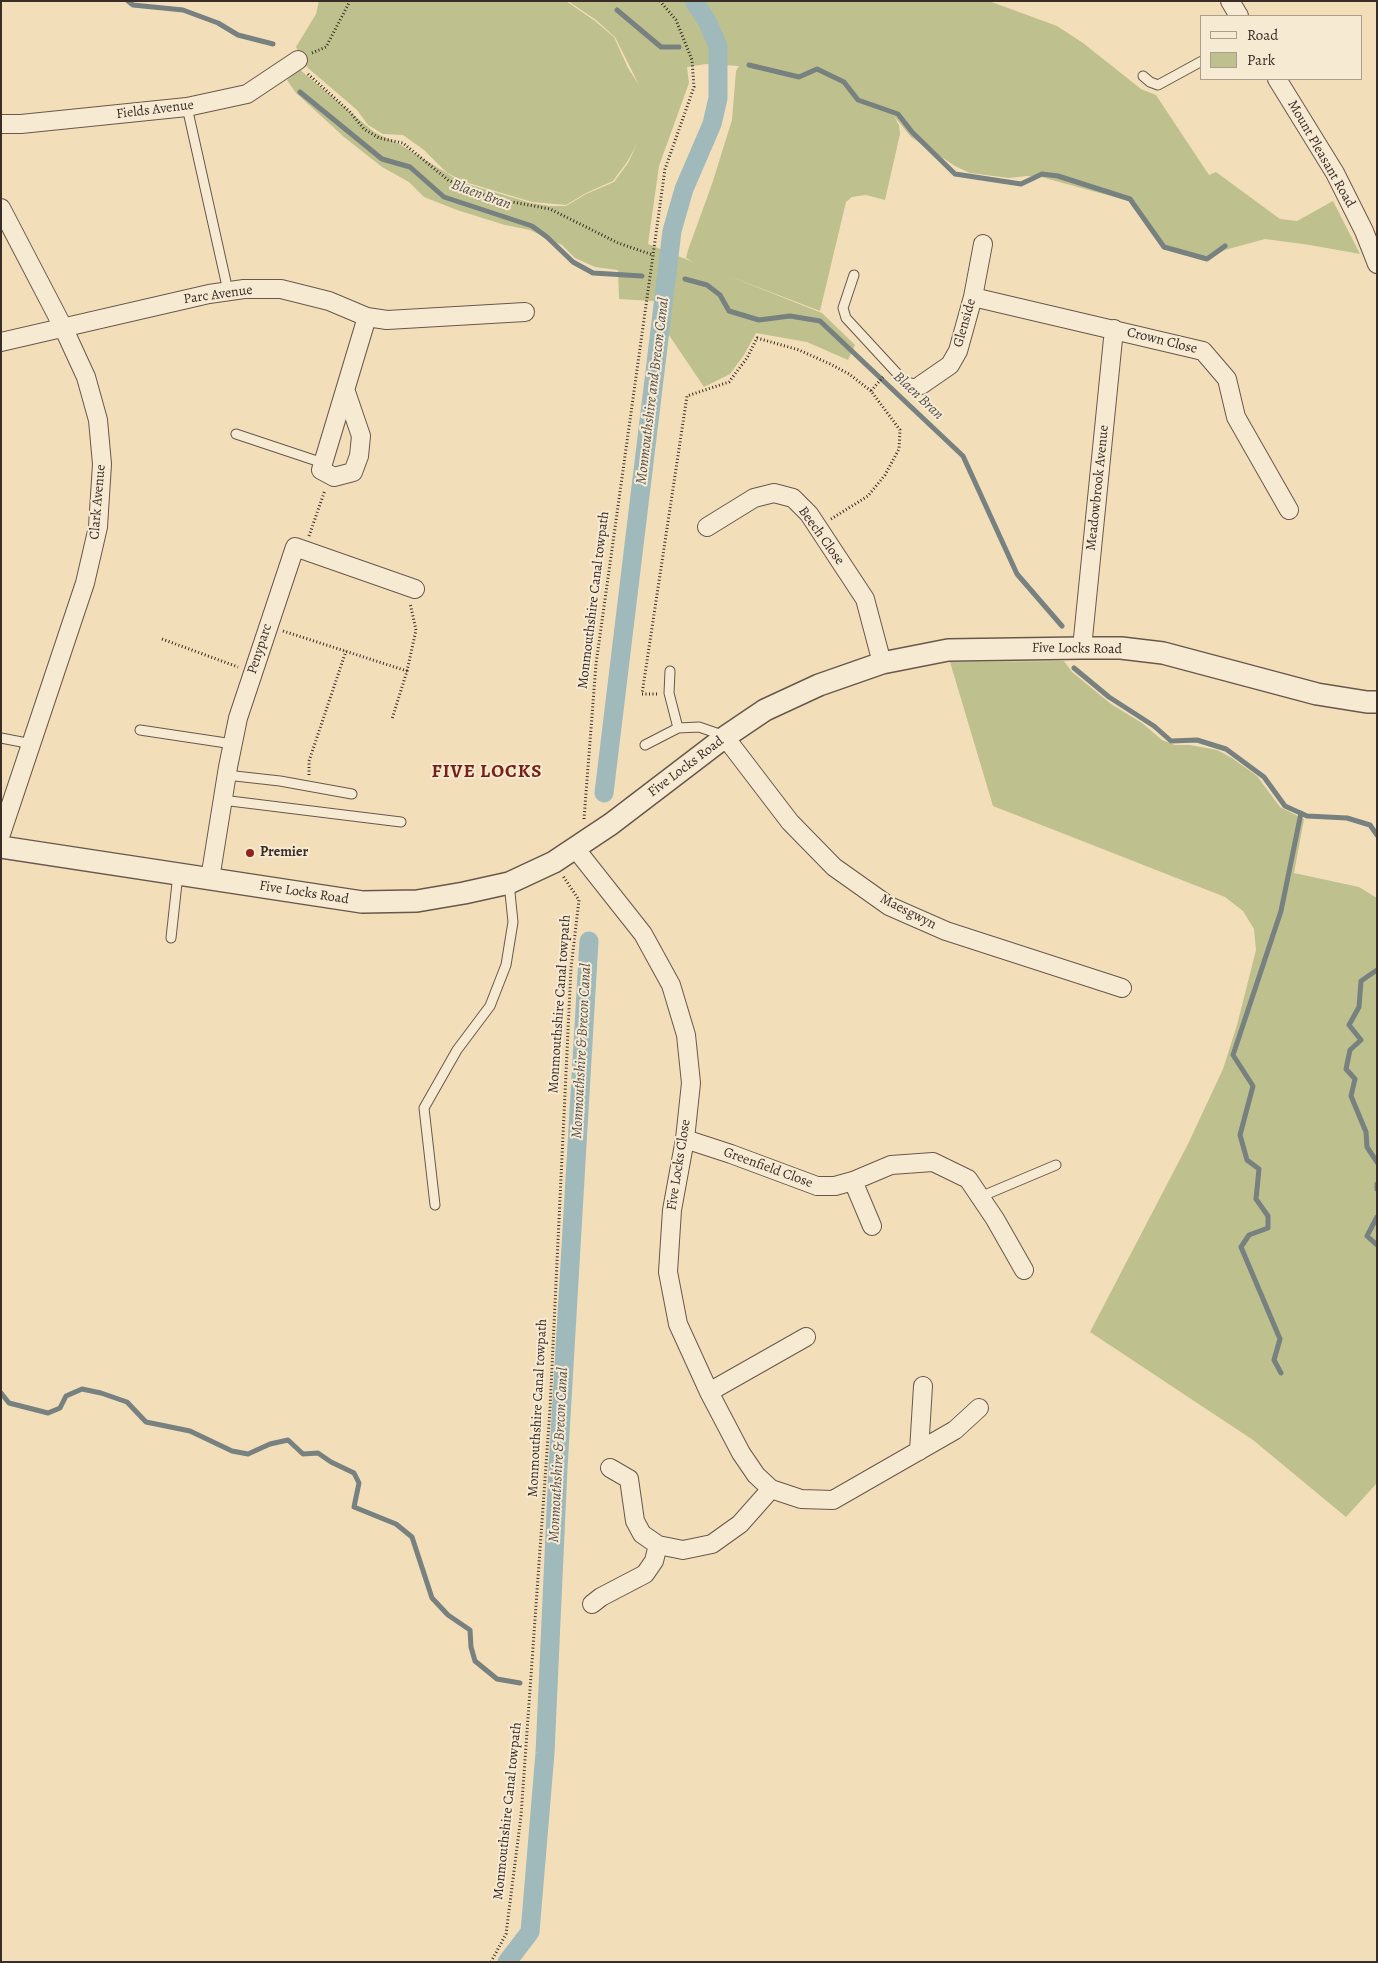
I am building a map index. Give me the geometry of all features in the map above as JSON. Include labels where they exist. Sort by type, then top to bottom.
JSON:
[{"type":"street","name":"Fields Avenue","points":[[1,124],[21,124],[187,107],[248,94],[298,60]]},
{"type":"street","name":"Mount Pleasant Road","points":[[1278,80],[1370,229],[1377,264]]},
{"type":"street","name":"Clark Avenue","points":[[1,208],[63,327],[86,377],[98,420],[102,464],[98,527],[84,583],[1,834]]},
{"type":"street","name":"Glenside","points":[[920,385],[950,365],[958,351],[973,296],[983,244]]},
{"type":"street","name":"Parc Avenue","points":[[1,342],[209,294],[244,289],[281,289],[329,300],[367,317],[387,320],[525,312]]},
{"type":"street","name":"Crown Close","points":[[973,296],[1204,351],[1227,379],[1236,416],[1289,510]]},
{"type":"street","points":[[346,392],[361,436],[359,456],[353,472],[334,477],[327,469],[346,392],[367,317]]},
{"type":"street","name":"Meadowbrook Avenue","points":[[1082,648],[1114,329]]},
{"type":"street","name":"Beech Close","points":[[707,527],[754,498],[774,493],[793,498],[809,514],[865,599],[882,663]]},
{"type":"street","name":"Penyparc","points":[[210,879],[226,775],[238,718],[295,547],[304,550]]},
{"type":"street","points":[[304,550],[412,588]]},
{"type":"street","name":"Five Locks Road","points":[[1,847],[362,902],[417,900],[464,894],[509,883],[554,862],[610,824],[725,737],[774,706],[820,685],[882,663],[948,650],[1121,648],[1162,653],[1317,694],[1377,702]]},
{"type":"street","name":"Maesgwyn","points":[[725,737],[790,822],[834,866],[889,906],[946,931],[1122,988]]},
{"type":"street","name":"Five Locks Close","points":[[575,848],[643,934],[671,985],[686,1034],[691,1082],[685,1139],[672,1210],[668,1272],[678,1324],[709,1392],[741,1453],[756,1475],[771,1489],[801,1499],[833,1500],[919,1451],[937,1438],[955,1430],[979,1408]]},
{"type":"street","name":"Greenfield Close","points":[[685,1139],[817,1186],[835,1186],[853,1181],[891,1165],[932,1162],[968,1180],[995,1218],[1024,1270]]},
{"type":"street","points":[[853,1181],[872,1226]]},
{"type":"street","points":[[709,1392],[806,1337]]},
{"type":"street","points":[[919,1451],[924,1386]]},
{"type":"street","points":[[610,1468],[629,1479],[635,1521],[642,1534],[658,1545],[683,1550],[712,1544],[740,1524],[771,1489]]},
{"type":"street","points":[[592,1604],[601,1597],[645,1574],[654,1561],[658,1545]]},
{"type":"lane","points":[[1143,76],[1150,82],[1158,85],[1200,61]]},
{"type":"lane","points":[[187,107],[228,291]]},
{"type":"lane","points":[[854,274],[843,308],[846,318],[905,382],[920,385]]},
{"type":"lane","points":[[236,434],[327,469]]},
{"type":"lane","points":[[670,671],[669,693],[678,728]]},
{"type":"lane","points":[[646,744],[678,728],[699,727],[725,737]]},
{"type":"lane","points":[[140,730],[233,744]]},
{"type":"lane","points":[[1,738],[32,744]]},
{"type":"lane","points":[[226,775],[352,794]]},
{"type":"lane","points":[[222,800],[401,822]]},
{"type":"lane","points":[[171,938],[178,874]]},
{"type":"lane","points":[[435,1205],[424,1108],[457,1050],[490,1006],[506,965],[513,922],[509,883]]},
{"type":"lane","points":[[980,1197],[1056,1165]]},
{"type":"path","points":[[350,1],[326,47],[298,60],[307,72],[350,112],[364,129],[379,138],[403,143],[448,180],[469,190],[502,200],[550,209],[618,243],[653,255]]},
{"type":"path","name":"Monmouthshire Canal towpath","points":[[584,824],[596,664],[665,169],[694,87],[692,60],[676,20],[660,1]]},
{"type":"path","points":[[669,693],[642,694],[686,396],[729,382],[747,358],[758,338],[799,350],[849,374],[871,391],[900,430],[899,449],[885,475],[868,496],[818,527]]},
{"type":"path","points":[[871,391],[884,376]]},
{"type":"path","points":[[304,550],[327,469]]},
{"type":"path","points":[[392,720],[407,671],[416,630],[412,588]]},
{"type":"path","points":[[268,626],[407,671]]},
{"type":"path","points":[[162,639],[253,672]]},
{"type":"path","points":[[309,786],[309,761],[346,652]]},
{"type":"path","name":"Monmouthshire Canal towpath","points":[[491,1962],[506,1934],[521,1816],[550,1409],[571,968],[578,900],[554,862]]},
{"type":"green space","points":[[319,1],[566,1],[614,37],[628,68],[639,85],[615,37],[596,20],[568,1],[989,1],[1057,26],[1083,43],[1141,89],[1156,95],[1209,175],[1216,172],[1280,219],[1297,221],[1333,201],[1360,254],[1265,239],[1225,250],[1207,261],[1163,249],[1129,201],[1041,177],[1009,178],[970,173],[955,166],[911,137],[894,116],[899,125],[900,134],[885,200],[866,195],[852,197],[846,202],[820,311],[726,275],[822,313],[855,345],[848,360],[807,342],[756,333],[744,355],[730,374],[704,387],[669,335],[668,302],[619,299],[618,270],[595,267],[575,258],[562,245],[530,230],[505,225],[457,210],[424,197],[409,182],[382,167],[344,137],[296,93],[287,80],[299,69],[374,132],[401,145],[461,182],[531,203],[566,206],[586,194],[614,182],[628,163],[637,144],[613,181],[586,193],[566,205],[532,202],[462,181],[446,172],[424,150],[403,135],[383,134],[368,125],[357,110],[308,68],[296,47],[316,14]],"holes":[[[706,64],[739,66],[736,71],[732,120],[686,258],[693,262],[648,244],[659,166],[689,83],[687,67]]]},
{"type":"green space","points":[[1064,661],[1072,672],[1111,704],[1142,723],[1162,740],[1175,745],[1190,745],[1217,750],[1232,758],[1257,776],[1280,807],[1304,819],[1294,873],[1359,887],[1377,898],[1377,1483],[1346,1517],[1253,1440],[1090,1332],[1188,1144],[1223,1069],[1237,1025],[1256,950],[1254,929],[1243,911],[1225,897],[993,806],[950,662]]},
{"type":"waterway","name":"Blaen Bran","points":[[128,1],[133,5],[183,10],[218,23],[238,35],[273,44]]},
{"type":"waterway","name":"Monmouthshire and Brecon Canal","points":[[604,793],[672,231],[684,189],[712,124],[718,98],[718,46],[707,21],[694,1]]},
{"type":"waterway","points":[[617,10],[661,47],[679,47]]},
{"type":"waterway","points":[[749,65],[799,77],[817,69],[844,82],[858,100],[898,114],[912,132],[955,174],[1021,184],[1042,174],[1058,176],[1130,199],[1164,247],[1207,259],[1225,246]]},
{"type":"waterway","name":"Blaen Bran","points":[[300,92],[382,159],[410,167],[444,197],[532,226],[547,237],[573,262],[593,273],[642,276]]},
{"type":"waterway","name":"Blaen Bran","points":[[685,279],[707,285],[720,295],[729,311],[759,320],[790,316],[820,321],[963,456],[1017,574],[1062,626]]},
{"type":"waterway","name":"Blaen Bran","points":[[1074,668],[1109,697],[1154,726],[1171,741],[1197,740],[1226,749],[1264,777],[1285,806],[1307,816],[1347,818],[1370,825],[1377,835]]},
{"type":"waterway","points":[[1281,1373],[1274,1360],[1280,1339],[1241,1247],[1249,1235],[1268,1228],[1268,1216],[1256,1199],[1259,1169],[1247,1160],[1240,1135],[1253,1086],[1233,1055],[1281,911],[1301,813]]},
{"type":"waterway","name":"Monmouthshire & Brecon Canal","points":[[507,1962],[530,1932],[545,1753],[558,1468],[589,941]]},
{"type":"waterway","points":[[1377,970],[1361,981],[1359,1007],[1349,1025],[1361,1040],[1350,1050],[1346,1069],[1355,1079],[1351,1096],[1366,1132],[1367,1147],[1377,1162]]},
{"type":"waterway","points":[[1377,1184],[1377,1189]]},
{"type":"waterway","points":[[1377,1217],[1367,1236],[1377,1245]]},
{"type":"waterway","points":[[1,1393],[9,1403],[48,1413],[60,1408],[66,1396],[82,1389],[101,1393],[127,1402],[146,1422],[190,1431],[232,1451],[248,1454],[270,1444],[288,1440],[303,1454],[318,1453],[331,1462],[354,1473],[359,1483],[354,1507],[396,1524],[412,1537],[432,1598],[448,1615],[470,1630],[471,1647],[475,1661],[497,1679],[520,1683]]},
{"type":"place","name":"Premier","points":[[250,853]]},
{"type":"district","name":"FIVE LOCKS","points":[[487,772]]}]
